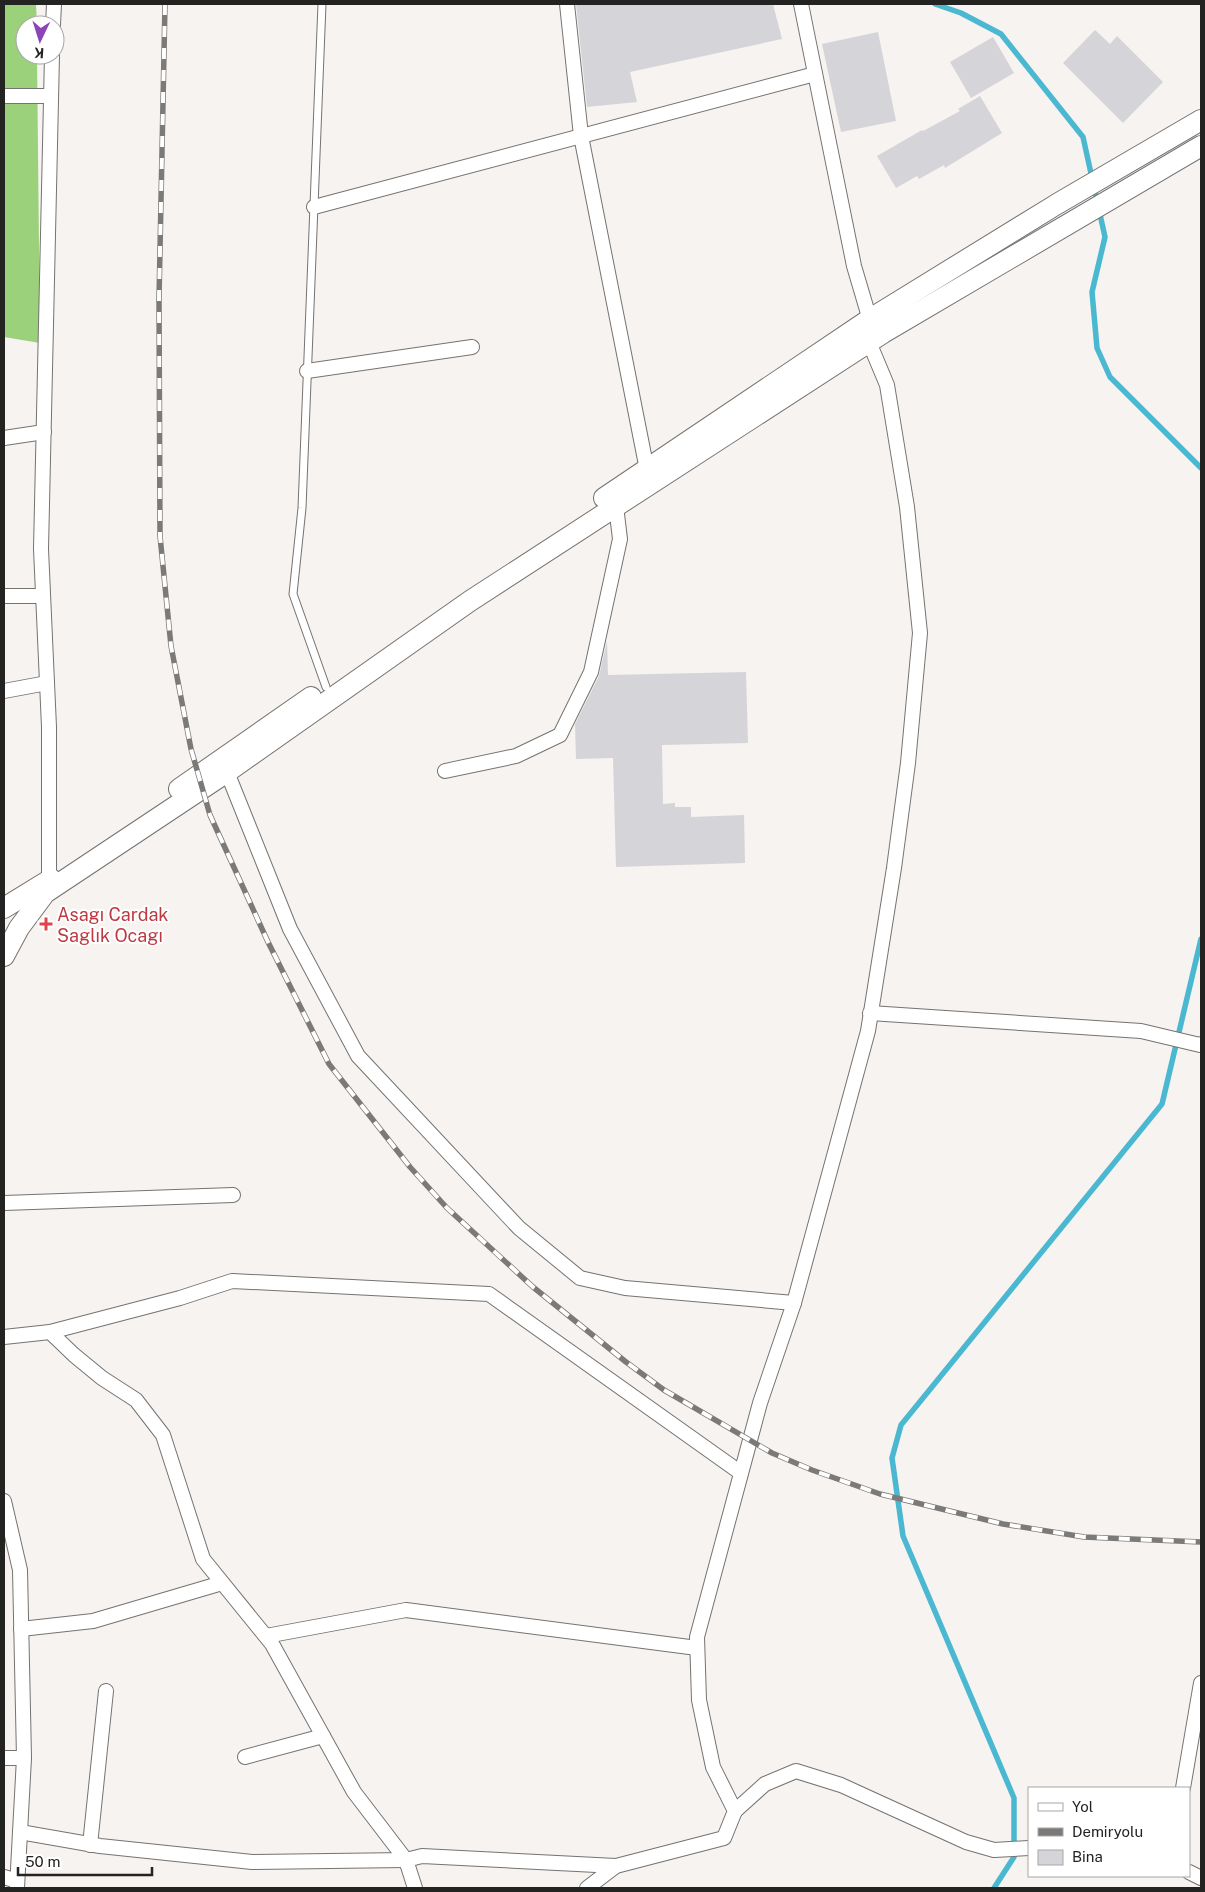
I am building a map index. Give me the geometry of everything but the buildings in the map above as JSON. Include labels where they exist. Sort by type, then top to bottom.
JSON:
[{"type":"main road","points":[[4,908],[49,881],[326,686],[870,319],[1057,204],[1201,120]]},
{"type":"main road","points":[[4,956],[19,928],[45,893],[227,772],[470,601],[869,342],[1201,146]]},
{"type":"street","points":[[567,4],[581,136],[647,470]]},
{"type":"street","points":[[735,1811],[713,1767],[699,1700],[697,1637],[760,1403],[794,1303],[868,1031],[894,868],[908,763],[920,633],[907,507],[887,385],[869,342],[872,327],[854,266],[801,4]]},
{"type":"street","points":[[49,881],[49,727],[41,548],[52,65]]},
{"type":"street","points":[[314,206],[815,74]]},
{"type":"street","points":[[4,96],[51,96]]},
{"type":"street","points":[[307,371],[472,347]]},
{"type":"street","points":[[4,438],[44,432]]},
{"type":"street","points":[[445,771],[516,756],[560,735],[591,672],[620,540],[616,506]]},
{"type":"street","points":[[4,596],[43,596]]},
{"type":"street","points":[[4,691],[47,683]]},
{"type":"street","points":[[227,772],[290,930],[358,1056],[519,1228],[580,1278],[625,1288],[794,1303]]},
{"type":"street","points":[[870,1013],[1141,1031],[1200,1045]]},
{"type":"street","points":[[4,1203],[233,1195]]},
{"type":"street","points":[[4,1337],[50,1332],[180,1298],[232,1281],[489,1294],[741,1473]]},
{"type":"street","points":[[50,1332],[95,1372],[136,1400],[163,1435],[203,1559],[272,1644],[354,1792],[406,1860],[415,1888]]},
{"type":"street","points":[[4,1501],[20,1570],[24,1758],[20,1832],[12,1882]]},
{"type":"street","points":[[21,1629],[93,1621],[222,1582]]},
{"type":"street","points":[[266,1636],[406,1610],[697,1648]]},
{"type":"street","points":[[1183,1787],[1201,1683]]},
{"type":"street","points":[[90,1845],[106,1691]]},
{"type":"street","points":[[245,1757],[323,1736]]},
{"type":"street","points":[[4,1758],[24,1758]]},
{"type":"street","points":[[20,1832],[90,1845],[252,1862],[406,1860],[422,1856],[616,1866],[724,1838],[735,1811],[765,1784],[796,1771],[841,1785],[966,1842],[994,1850],[1028,1848]]},
{"type":"street","points":[[588,1888],[616,1866]]},
{"type":"lane","points":[[322,4],[302,508],[293,594],[326,686]]},
{"type":"green space","points":[[4,4],[36,4],[37,15],[15,15],[15,65],[37,65],[40,343],[4,337]]},
{"type":"waterway","points":[[935,4],[961,13],[1001,34],[1083,137],[1105,237],[1092,292],[1097,348],[1110,377],[1201,468]]},
{"type":"waterway","points":[[994,1888],[1014,1857],[1014,1798],[903,1536],[892,1458],[901,1425],[1162,1104],[1201,939]]},
{"type":"railway","points":[[165,4],[159,299],[160,536],[171,646],[191,749],[210,815],[268,942],[329,1064],[410,1167],[447,1208],[533,1287],[664,1390],[772,1453],[812,1470],[880,1494],[1003,1524],[1084,1537],[1201,1542]]},
{"type":"place","name":"Asagı Cardak Saglık Ocagı","points":[[46,924]]}]
